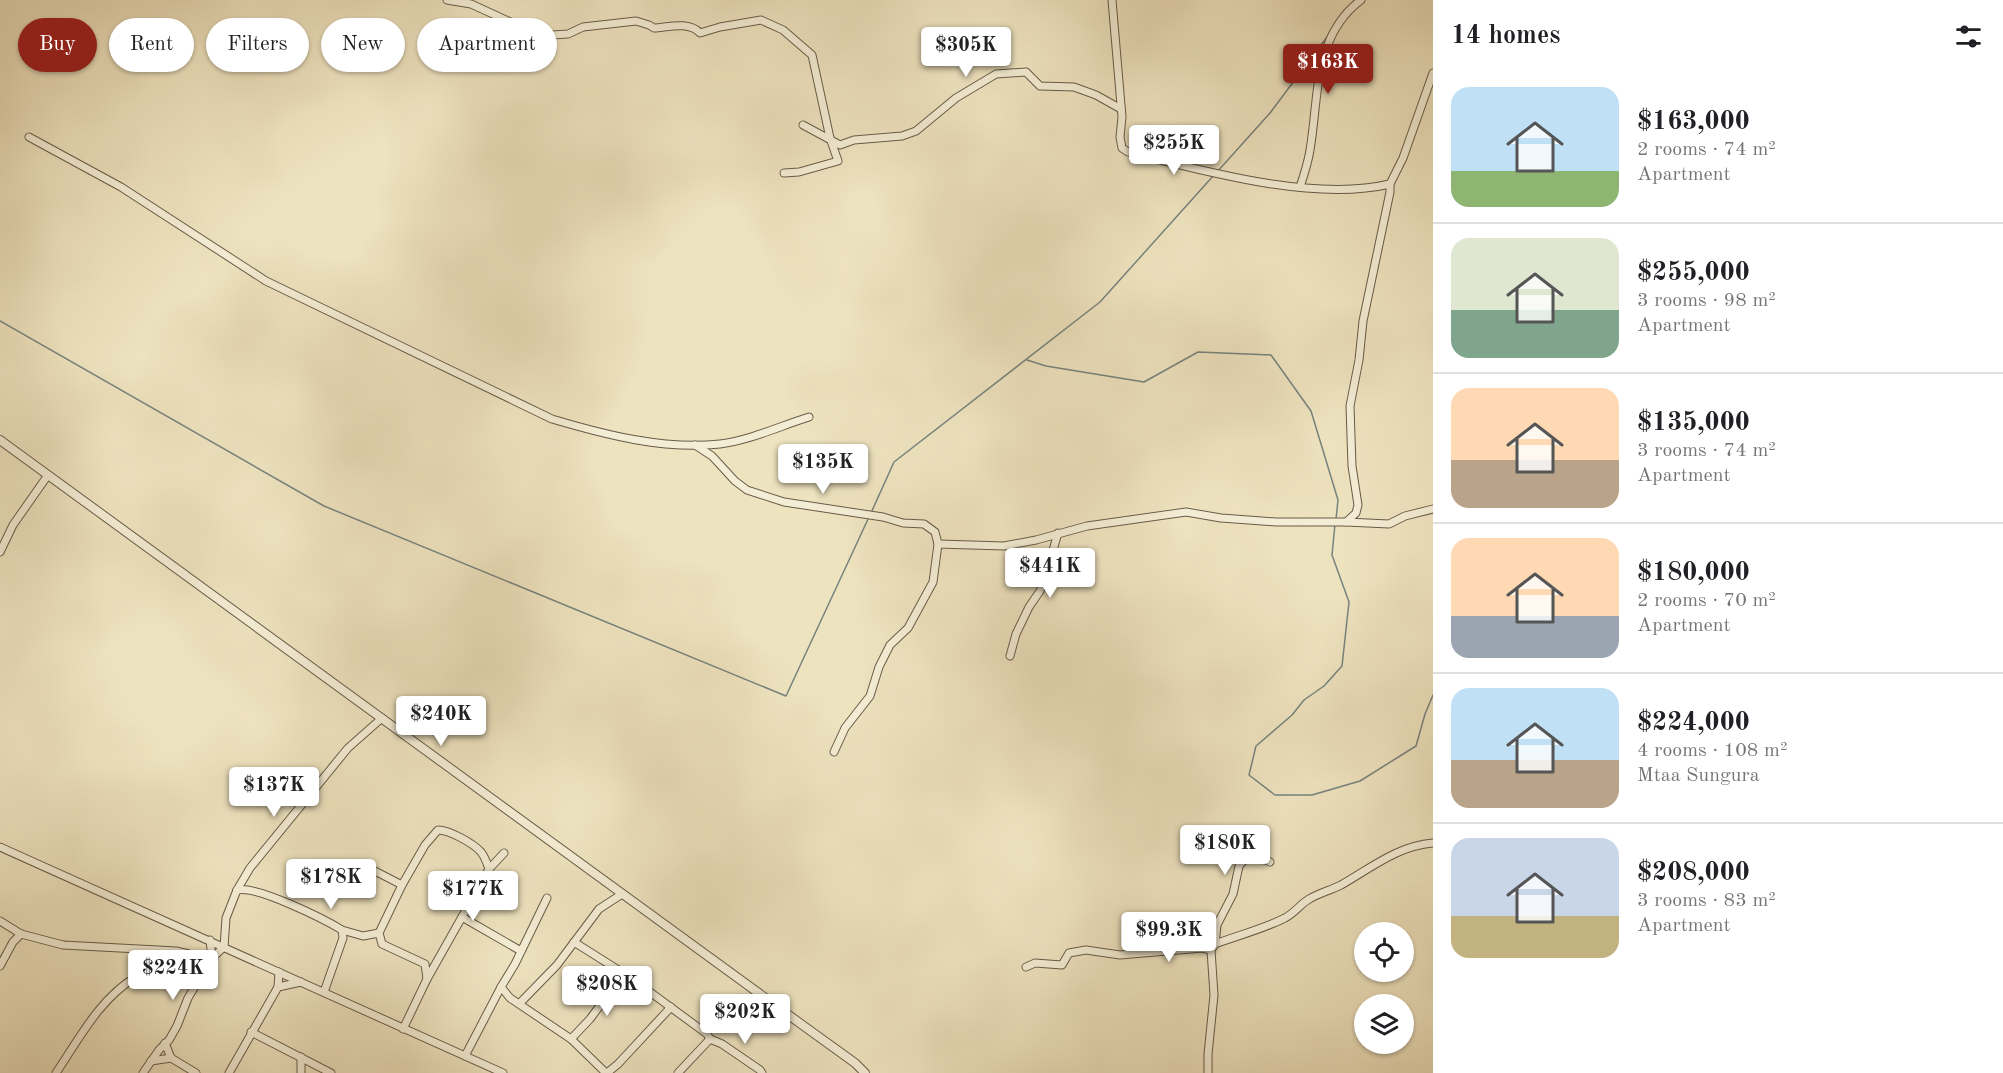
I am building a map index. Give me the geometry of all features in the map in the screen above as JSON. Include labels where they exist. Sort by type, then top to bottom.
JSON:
[{"type":"street","points":[[447,0],[471,4],[530,31],[552,35],[568,34],[583,27],[636,21],[654,28],[684,25],[695,28],[700,33],[761,20],[783,30],[812,55],[830,138],[838,161],[784,174]]},
{"type":"street","points":[[1112,0],[1121,110],[1120,137],[1122,148],[1128,152],[1188,167],[1300,187],[1362,190],[1390,184]]},
{"type":"street","points":[[1300,187],[1310,151],[1315,100],[1324,52],[1332,33],[1344,15],[1361,0]]},
{"type":"street","points":[[803,125],[840,144],[854,140],[902,136],[916,131],[956,98],[996,74],[1026,72],[1040,86],[1074,87],[1096,95],[1121,110]]},
{"type":"street","points":[[1346,522],[1356,513],[1358,505],[1352,466],[1350,406],[1359,360],[1363,321],[1390,184],[1433,73]]},
{"type":"street","points":[[28,137],[121,188],[266,281],[552,419],[585,429],[647,441],[671,444],[720,444],[746,439],[808,417]]},
{"type":"street","points":[[0,440],[855,1063],[865,1073]]},
{"type":"street","points":[[694,444],[712,456],[735,481],[754,493],[784,502],[883,517],[903,523],[924,524],[935,532],[938,544],[933,582],[908,628],[890,645],[879,667],[870,696],[845,728],[834,752]]},
{"type":"street","points":[[0,552],[13,525],[48,475]]},
{"type":"street","points":[[938,544],[1004,546],[1087,526],[1186,512],[1207,517],[1259,521],[1389,524],[1405,516],[1433,509]]},
{"type":"street","points":[[1010,656],[1016,634],[1044,581],[1058,533]]},
{"type":"street","points":[[143,1073],[169,1040],[188,998],[212,958],[224,947],[226,918],[237,890],[257,859],[348,748],[382,718]]},
{"type":"street","points":[[382,944],[379,933],[402,885],[425,845],[438,830],[450,832],[480,850],[486,858],[489,869]]},
{"type":"street","points":[[1026,967],[1035,963],[1062,965],[1069,953],[1079,950],[1120,955],[1213,947],[1287,917],[1312,897],[1341,885],[1391,854],[1422,844],[1433,843]]},
{"type":"street","points":[[0,847],[503,1073]]},
{"type":"street","points":[[403,1029],[427,979],[489,869],[504,853]]},
{"type":"street","points":[[1208,1073],[1214,995],[1213,947],[1217,925],[1233,894],[1239,866],[1244,860],[1251,858],[1270,862]]},
{"type":"street","points":[[353,871],[356,867],[363,866],[402,885]]},
{"type":"street","points":[[237,890],[244,888],[279,900],[342,930],[382,944],[424,964],[427,979]]},
{"type":"street","points":[[520,1003],[557,965],[599,909],[622,894]]},
{"type":"street","points":[[465,1056],[547,898]]},
{"type":"street","points":[[462,917],[521,951]]},
{"type":"street","points":[[0,921],[18,934],[31,935],[63,945],[176,951],[212,958]]},
{"type":"street","points":[[324,992],[344,938],[342,930]]},
{"type":"street","points":[[344,938],[352,933]]},
{"type":"street","points":[[363,936],[379,933]]},
{"type":"street","points":[[0,966],[18,934]]},
{"type":"street","points":[[210,940],[212,958]]},
{"type":"street","points":[[574,942],[700,1026],[710,1039],[722,1044],[762,1073]]},
{"type":"street","points":[[57,1073],[93,1018],[124,984],[136,976],[169,983],[204,972]]},
{"type":"street","points":[[229,1073],[278,987],[279,972]]},
{"type":"street","points":[[571,1039],[590,1019],[613,988],[631,978]]},
{"type":"street","points":[[278,987],[302,982]]},
{"type":"street","points":[[501,987],[510,998],[571,1039],[607,1073],[671,1007]]},
{"type":"street","points":[[493,1002],[510,998]]},
{"type":"street","points":[[251,1032],[331,1073]]},
{"type":"street","points":[[678,1073],[710,1039]]},
{"type":"street","points":[[165,1043],[171,1058],[196,1073]]},
{"type":"street","points":[[301,1057],[301,1073]]},
{"type":"street","points":[[151,1061],[171,1058]]},
{"type":"waterway","points":[[1350,6],[1355,0]]},
{"type":"waterway","points":[[1217,172],[1270,113],[1330,33]]},
{"type":"waterway","points":[[871,513],[894,462],[1100,302],[1214,175]]},
{"type":"waterway","points":[[0,321],[324,506],[786,696],[869,517]]},
{"type":"waterway","points":[[1027,360],[1046,366],[1144,382],[1198,352],[1271,355],[1311,411],[1338,500],[1336,519]]},
{"type":"waterway","points":[[1335,524],[1332,555],[1349,602],[1342,666],[1324,686],[1304,700],[1292,715],[1256,746],[1249,775],[1275,795],[1312,795],[1360,781],[1416,746],[1433,695]]}]
